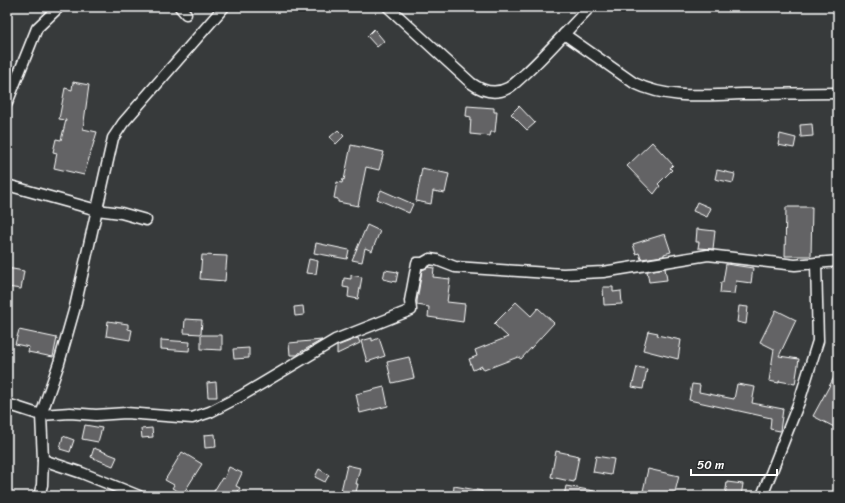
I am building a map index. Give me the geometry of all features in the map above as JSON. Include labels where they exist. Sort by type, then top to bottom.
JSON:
[{"type":"street","points":[[7,103],[37,28],[59,7]]},
{"type":"street","points":[[39,496],[42,485],[43,460],[41,415],[59,363],[75,307],[113,138],[118,129],[224,7]]},
{"type":"street","points":[[388,7],[471,83],[480,90],[490,92],[508,88],[534,66],[590,7]]},
{"type":"street","points":[[564,34],[634,84],[647,90],[663,94],[690,96],[838,93]]},
{"type":"street","points":[[7,185],[97,210],[121,212],[146,220]]},
{"type":"street","points":[[7,404],[41,415],[70,413],[96,415],[126,412],[192,418],[210,412],[241,396],[335,340],[411,310],[410,301],[417,262],[423,263],[430,260],[437,260],[455,267],[563,274],[603,272],[708,255],[795,265],[838,261]]},
{"type":"street","points":[[762,496],[799,402],[818,341],[816,263]]},
{"type":"street","points":[[43,460],[82,473],[139,496]]},
{"type":"building","points":[[374,29],[384,41],[377,47],[367,36]]},
{"type":"building","points":[[73,82],[89,85],[83,129],[97,132],[84,175],[54,168],[57,153],[53,152],[56,139],[61,140],[66,120],[59,119],[65,88],[72,90]]},
{"type":"building","points":[[467,106],[494,108],[494,112],[497,112],[495,132],[491,132],[490,136],[470,134],[471,117],[466,116]]},
{"type":"building","points":[[519,106],[535,123],[527,130],[511,114]]},
{"type":"building","points":[[812,124],[813,136],[801,137],[800,125]]},
{"type":"building","points":[[338,130],[344,136],[336,144],[330,137]]},
{"type":"building","points":[[780,134],[796,138],[794,148],[778,145]]},
{"type":"building","points":[[652,142],[673,165],[670,168],[672,170],[658,184],[660,186],[654,194],[627,166]]},
{"type":"building","points":[[351,145],[384,152],[379,170],[366,167],[358,206],[338,202],[338,199],[334,198],[337,182],[342,183],[343,179],[344,180]]},
{"type":"building","points":[[422,168],[449,174],[445,193],[433,191],[431,204],[416,201]]},
{"type":"building","points":[[717,170],[735,174],[733,183],[715,179]]},
{"type":"building","points":[[381,190],[413,204],[409,213],[377,199]]},
{"type":"building","points":[[697,202],[711,208],[707,217],[693,211]]},
{"type":"building","points":[[786,207],[812,207],[811,256],[785,256]]},
{"type":"building","points":[[367,225],[380,231],[372,251],[365,248],[362,262],[352,260]]},
{"type":"building","points":[[697,229],[715,231],[713,249],[698,248],[699,242],[696,242]]},
{"type":"building","points":[[665,234],[671,252],[664,254],[664,256],[641,259],[639,253],[636,254],[633,244]]},
{"type":"building","points":[[316,243],[349,250],[347,259],[314,253]]},
{"type":"building","points":[[202,255],[227,256],[225,281],[200,279]]},
{"type":"building","points":[[309,259],[318,261],[316,274],[306,273]]},
{"type":"building","points":[[726,264],[753,268],[751,283],[736,281],[734,294],[720,293],[721,282],[723,282]]},
{"type":"building","points":[[428,267],[434,268],[433,277],[450,279],[447,302],[465,304],[463,322],[428,317],[429,307],[417,305],[422,270]]},
{"type":"building","points":[[7,268],[24,271],[21,289],[7,287]]},
{"type":"building","points":[[665,268],[667,280],[649,282],[647,271]]},
{"type":"building","points":[[385,270],[398,272],[396,282],[383,279]]},
{"type":"building","points":[[351,275],[362,277],[358,299],[348,297],[349,288],[343,287],[344,278],[351,279]]},
{"type":"building","points":[[603,287],[613,287],[613,292],[621,291],[622,304],[604,305]]},
{"type":"building","points":[[516,302],[531,316],[538,308],[554,323],[521,359],[518,357],[484,370],[482,366],[473,370],[469,359],[477,356],[475,350],[508,337],[494,324]]},
{"type":"building","points":[[303,306],[304,315],[295,316],[294,307]]},
{"type":"building","points":[[739,306],[748,307],[746,324],[737,322]]},
{"type":"building","points":[[776,310],[796,320],[779,356],[799,359],[795,384],[769,381],[774,349],[760,342]]},
{"type":"building","points":[[185,319],[202,320],[201,334],[184,333]]},
{"type":"building","points":[[108,321],[128,324],[128,329],[132,330],[130,340],[106,336]]},
{"type":"building","points":[[19,330],[57,338],[53,357],[28,352],[29,347],[15,344]]},
{"type":"building","points":[[648,331],[658,333],[657,335],[681,340],[678,359],[643,350]]},
{"type":"building","points":[[201,335],[222,335],[222,350],[201,349]]},
{"type":"building","points":[[358,338],[360,343],[337,354],[337,346]]},
{"type":"building","points":[[372,338],[372,341],[379,338],[385,356],[367,362],[361,341]]},
{"type":"building","points":[[161,340],[190,342],[189,351],[161,349]]},
{"type":"building","points":[[322,340],[298,355],[290,355],[289,343]]},
{"type":"building","points":[[249,348],[249,358],[234,359],[233,349]]},
{"type":"building","points":[[409,357],[414,378],[392,383],[387,362]]},
{"type":"building","points":[[637,367],[647,369],[643,389],[632,387]]},
{"type":"building","points":[[838,370],[838,429],[813,416]]},
{"type":"building","points":[[216,382],[217,397],[208,397],[207,383]]},
{"type":"building","points":[[692,384],[700,385],[699,392],[734,399],[737,384],[755,387],[752,403],[783,409],[780,431],[770,429],[771,418],[689,400]]},
{"type":"building","points":[[384,387],[388,406],[360,413],[356,394]]},
{"type":"building","points":[[85,425],[102,428],[98,442],[82,439]]},
{"type":"building","points":[[152,428],[153,437],[142,438],[141,429]]},
{"type":"building","points":[[215,434],[216,447],[205,448],[204,435]]},
{"type":"building","points":[[63,436],[74,440],[70,452],[60,449]]},
{"type":"building","points":[[94,448],[117,457],[113,466],[91,457]]},
{"type":"building","points":[[556,451],[579,456],[574,482],[551,477]]},
{"type":"building","points":[[182,452],[202,464],[183,494],[172,488],[174,485],[165,480]]},
{"type":"building","points":[[596,456],[614,459],[611,475],[593,472]]},
{"type":"building","points":[[347,465],[360,468],[355,496],[341,496]]},
{"type":"building","points":[[229,467],[242,473],[236,486],[240,488],[235,496],[211,496],[222,478],[224,479]]},
{"type":"building","points":[[319,469],[329,475],[325,482],[315,477]]},
{"type":"building","points":[[648,469],[679,476],[674,496],[666,496],[643,491]]},
{"type":"building","points":[[727,482],[743,484],[741,496],[725,496]]},
{"type":"building","points":[[454,486],[482,491],[482,496],[453,496]]},
{"type":"building","points":[[566,486],[594,491],[594,496],[564,496]]}]
